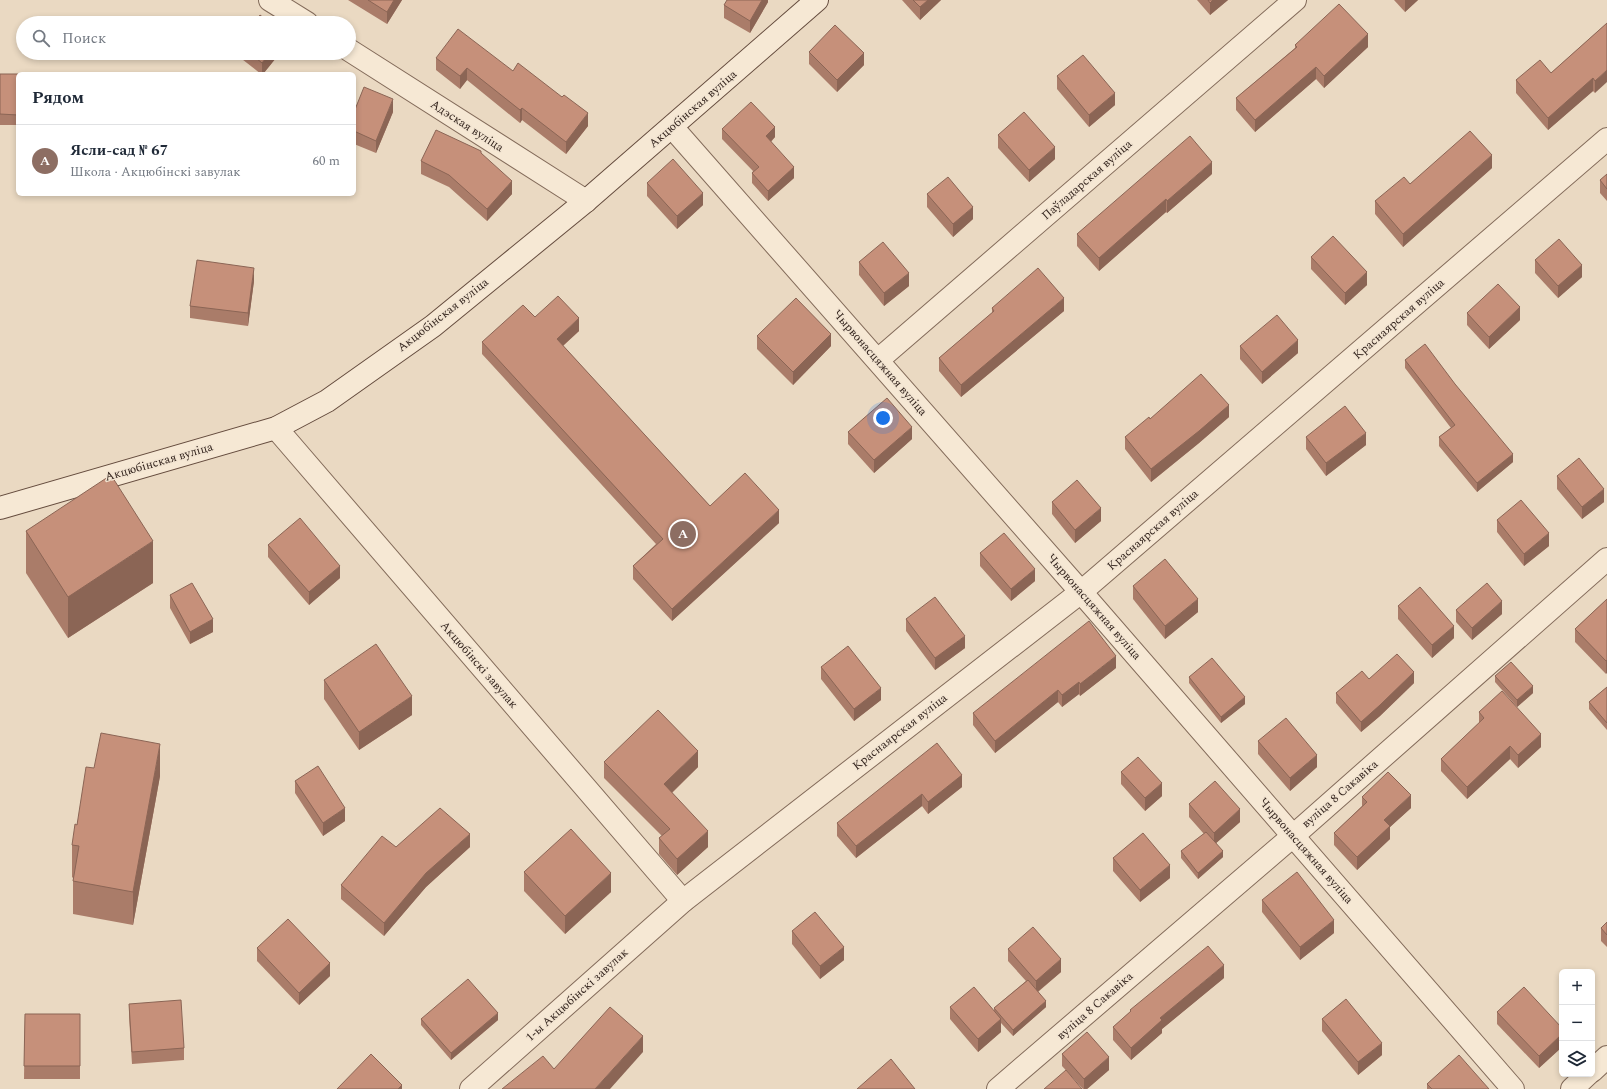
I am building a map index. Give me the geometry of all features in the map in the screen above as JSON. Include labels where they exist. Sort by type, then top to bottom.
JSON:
[{"type":"street","points":[[270,0],[295,16]]},
{"type":"street","name":"Акцюбінская вуліца","points":[[0,508],[276,428],[327,401],[433,326],[586,201],[818,0]]},
{"type":"street","name":"Паўладарская вуліца","points":[[878,360],[1295,0]]},
{"type":"street","name":"Адэская вуліца","points":[[356,54],[586,201]]},
{"type":"street","name":"Чырвонасцяжная вуліца","points":[[672,127],[1081,592],[1513,1089]]},
{"type":"street","name":"Краснаярская вуліца","points":[[683,901],[1081,592],[1607,139]]},
{"type":"street","name":"Акцюбінскі завулак","points":[[276,428],[683,901]]},
{"type":"street","name":"вуліца 8 Сакавіка","points":[[998,1089],[1293,836],[1607,559]]},
{"type":"street","name":"1-ы Акцюбінскі завулак","points":[[472,1089],[683,901]]},
{"type":"street","points":[[1595,1068],[1607,1057]]},
{"type":"street","points":[[1572,1089],[1585,1077]]},
{"type":"building","points":[[368,0],[394,0],[387,12]]},
{"type":"building","points":[[727,0],[762,0],[750,21],[724,5]]},
{"type":"building","points":[[913,0],[928,0],[920,7]]},
{"type":"building","points":[[1339,4],[1368,34],[1324,76],[1316,67],[1255,120],[1236,98],[1297,47],[1295,45]]},
{"type":"building","points":[[1607,23],[1607,70],[1595,81],[1593,78],[1548,118],[1516,80],[1540,60],[1551,73]]},
{"type":"building","points":[[835,25],[864,53],[837,80],[809,52]]},
{"type":"building","points":[[458,29],[513,71],[518,63],[562,97],[564,95],[588,113],[566,142],[522,108],[520,110],[467,68],[460,76],[436,58]]},
{"type":"building","points":[[1083,55],[1115,93],[1089,115],[1057,76]]},
{"type":"building","points":[[0,74],[16,74],[16,115],[0,114]]},
{"type":"building","points":[[364,87],[393,99],[376,141],[356,132],[356,107]]},
{"type":"building","points":[[751,102],[775,127],[766,136],[794,167],[768,191],[752,173],[759,167],[722,129]]},
{"type":"building","points":[[1024,112],[1055,147],[1029,170],[998,135]]},
{"type":"building","points":[[436,130],[481,151],[481,153],[512,181],[487,209],[449,175],[421,161]]},
{"type":"building","points":[[1470,131],[1492,155],[1403,234],[1375,201],[1404,177],[1410,184]]},
{"type":"building","points":[[1190,136],[1212,162],[1167,201],[1166,199],[1099,258],[1077,234]]},
{"type":"building","points":[[673,159],[703,193],[677,216],[647,183]]},
{"type":"building","points":[[1607,174],[1607,189],[1600,180]]},
{"type":"building","points":[[948,177],[973,207],[953,224],[927,194]]},
{"type":"building","points":[[1333,236],[1367,272],[1345,293],[1311,257]]},
{"type":"building","points":[[1559,239],[1582,265],[1558,286],[1535,260]]},
{"type":"building","points":[[883,242],[909,273],[884,293],[859,262]]},
{"type":"building","points":[[197,260],[254,268],[248,313],[190,306]]},
{"type":"building","points":[[1038,268],[1064,298],[961,385],[939,358],[994,311],[992,308]]},
{"type":"building","points":[[1498,284],[1520,307],[1489,337],[1467,313]]},
{"type":"building","points":[[558,296],[579,318],[557,339],[710,506],[745,473],[779,510],[672,609],[633,566],[663,539],[482,342],[523,305],[535,317]]},
{"type":"building","points":[[796,298],[831,334],[793,372],[757,336]]},
{"type":"building","points":[[1277,315],[1298,340],[1262,372],[1240,346]]},
{"type":"building","points":[[1425,344],[1455,384],[1513,454],[1477,483],[1439,437],[1455,425],[1405,360]]},
{"type":"building","points":[[1201,374],[1229,405],[1151,469],[1125,437],[1149,417],[1150,419]]},
{"type":"building","points":[[887,398],[912,427],[874,460],[848,432]]},
{"type":"building","points":[[1345,406],[1366,433],[1326,463],[1306,437]]},
{"type":"building","points":[[1579,458],[1604,489],[1582,507],[1557,476]]},
{"type":"building","points":[[111,475],[153,541],[68,597],[26,531]]},
{"type":"building","points":[[1077,480],[1101,508],[1075,530],[1052,502]]},
{"type":"building","points":[[1521,500],[1549,533],[1524,554],[1497,520]]},
{"type":"building","points":[[300,518],[340,566],[309,592],[268,545]]},
{"type":"building","points":[[1004,533],[1035,569],[1011,589],[980,553]]},
{"type":"building","points":[[1165,559],[1198,599],[1165,626],[1133,586]]},
{"type":"building","points":[[192,583],[213,619],[190,632],[170,595]]},
{"type":"building","points":[[1487,583],[1502,601],[1472,628],[1456,610]]},
{"type":"building","points":[[1420,587],[1454,626],[1432,645],[1398,606]]},
{"type":"building","points":[[935,597],[965,636],[935,658],[906,619]]},
{"type":"building","points":[[1607,599],[1607,660],[1606,661],[1575,629]]},
{"type":"building","points":[[1089,621],[1116,656],[1080,684],[1079,682],[1062,695],[1058,690],[995,741],[973,713]]},
{"type":"building","points":[[376,644],[412,696],[359,732],[324,680]]},
{"type":"building","points":[[848,646],[881,688],[854,709],[821,667]]},
{"type":"building","points":[[1397,654],[1414,672],[1361,722],[1336,693],[1362,671],[1369,679]]},
{"type":"building","points":[[1212,658],[1245,697],[1221,717],[1189,677]]},
{"type":"building","points":[[1511,662],[1533,686],[1517,700],[1495,676]]},
{"type":"building","points":[[1607,687],[1607,723],[1589,702]]},
{"type":"building","points":[[1502,691],[1541,734],[1518,755],[1510,746],[1467,787],[1441,759],[1484,718],[1479,712]]},
{"type":"building","points":[[658,710],[698,751],[664,784],[708,831],[677,859],[659,838],[670,829],[604,762]]},
{"type":"building","points":[[1286,718],[1317,755],[1290,778],[1258,741]]},
{"type":"building","points":[[101,733],[160,744],[133,892],[73,881],[79,846],[72,845],[75,824],[77,825],[86,767],[94,768]]},
{"type":"building","points":[[937,743],[962,775],[928,802],[922,794],[856,846],[837,823]]},
{"type":"building","points":[[1138,757],[1162,783],[1145,798],[1121,772]]},
{"type":"building","points":[[318,766],[345,808],[323,823],[295,781]]},
{"type":"building","points":[[1388,772],[1411,795],[1384,820],[1390,826],[1357,857],[1334,833],[1367,802],[1362,797]]},
{"type":"building","points":[[1215,781],[1240,809],[1214,833],[1189,804]]},
{"type":"building","points":[[440,808],[470,834],[426,873],[384,923],[341,885],[382,836],[396,847]]},
{"type":"building","points":[[571,829],[611,873],[565,916],[524,872]]},
{"type":"building","points":[[1206,832],[1223,851],[1198,873],[1181,851]]},
{"type":"building","points":[[1143,833],[1170,865],[1140,890],[1113,858]]},
{"type":"building","points":[[1297,872],[1334,920],[1300,947],[1262,900]]},
{"type":"building","points":[[815,912],[844,947],[820,966],[792,931]]},
{"type":"building","points":[[288,919],[330,963],[299,993],[257,948]]},
{"type":"building","points":[[1607,922],[1607,935],[1601,928]]},
{"type":"building","points":[[1033,927],[1061,959],[1036,981],[1008,949]]},
{"type":"building","points":[[1208,946],[1224,965],[1160,1018],[1162,1020],[1131,1048],[1113,1027],[1131,1011],[1130,1010]]},
{"type":"building","points":[[468,979],[498,1013],[451,1053],[421,1019]]},
{"type":"building","points":[[1028,980],[1046,1001],[1013,1030],[994,1008]]},
{"type":"building","points":[[974,987],[1001,1019],[978,1039],[950,1007]]},
{"type":"building","points":[[1524,987],[1559,1025],[1559,1037],[1539,1056],[1497,1012]]},
{"type":"building","points":[[1346,999],[1382,1043],[1358,1062],[1322,1019]]},
{"type":"building","points":[[181,1000],[184,1048],[132,1052],[129,1004]]},
{"type":"building","points":[[610,1007],[643,1036],[595,1089],[502,1089],[543,1056],[554,1069]]},
{"type":"building","points":[[25,1014],[80,1014],[80,1066],[24,1066]]},
{"type":"building","points":[[1087,1032],[1109,1057],[1084,1079],[1062,1054]]},
{"type":"building","points":[[371,1054],[402,1085],[398,1089],[337,1089]]},
{"type":"building","points":[[1459,1055],[1489,1089],[1432,1089],[1427,1084]]},
{"type":"building","points":[[891,1059],[915,1089],[857,1089]]},
{"type":"building","points":[[1066,1070],[1082,1089],[1044,1089]]},
{"type":"place","name":"Ясли-сад № 67","points":[[683,534]]}]
